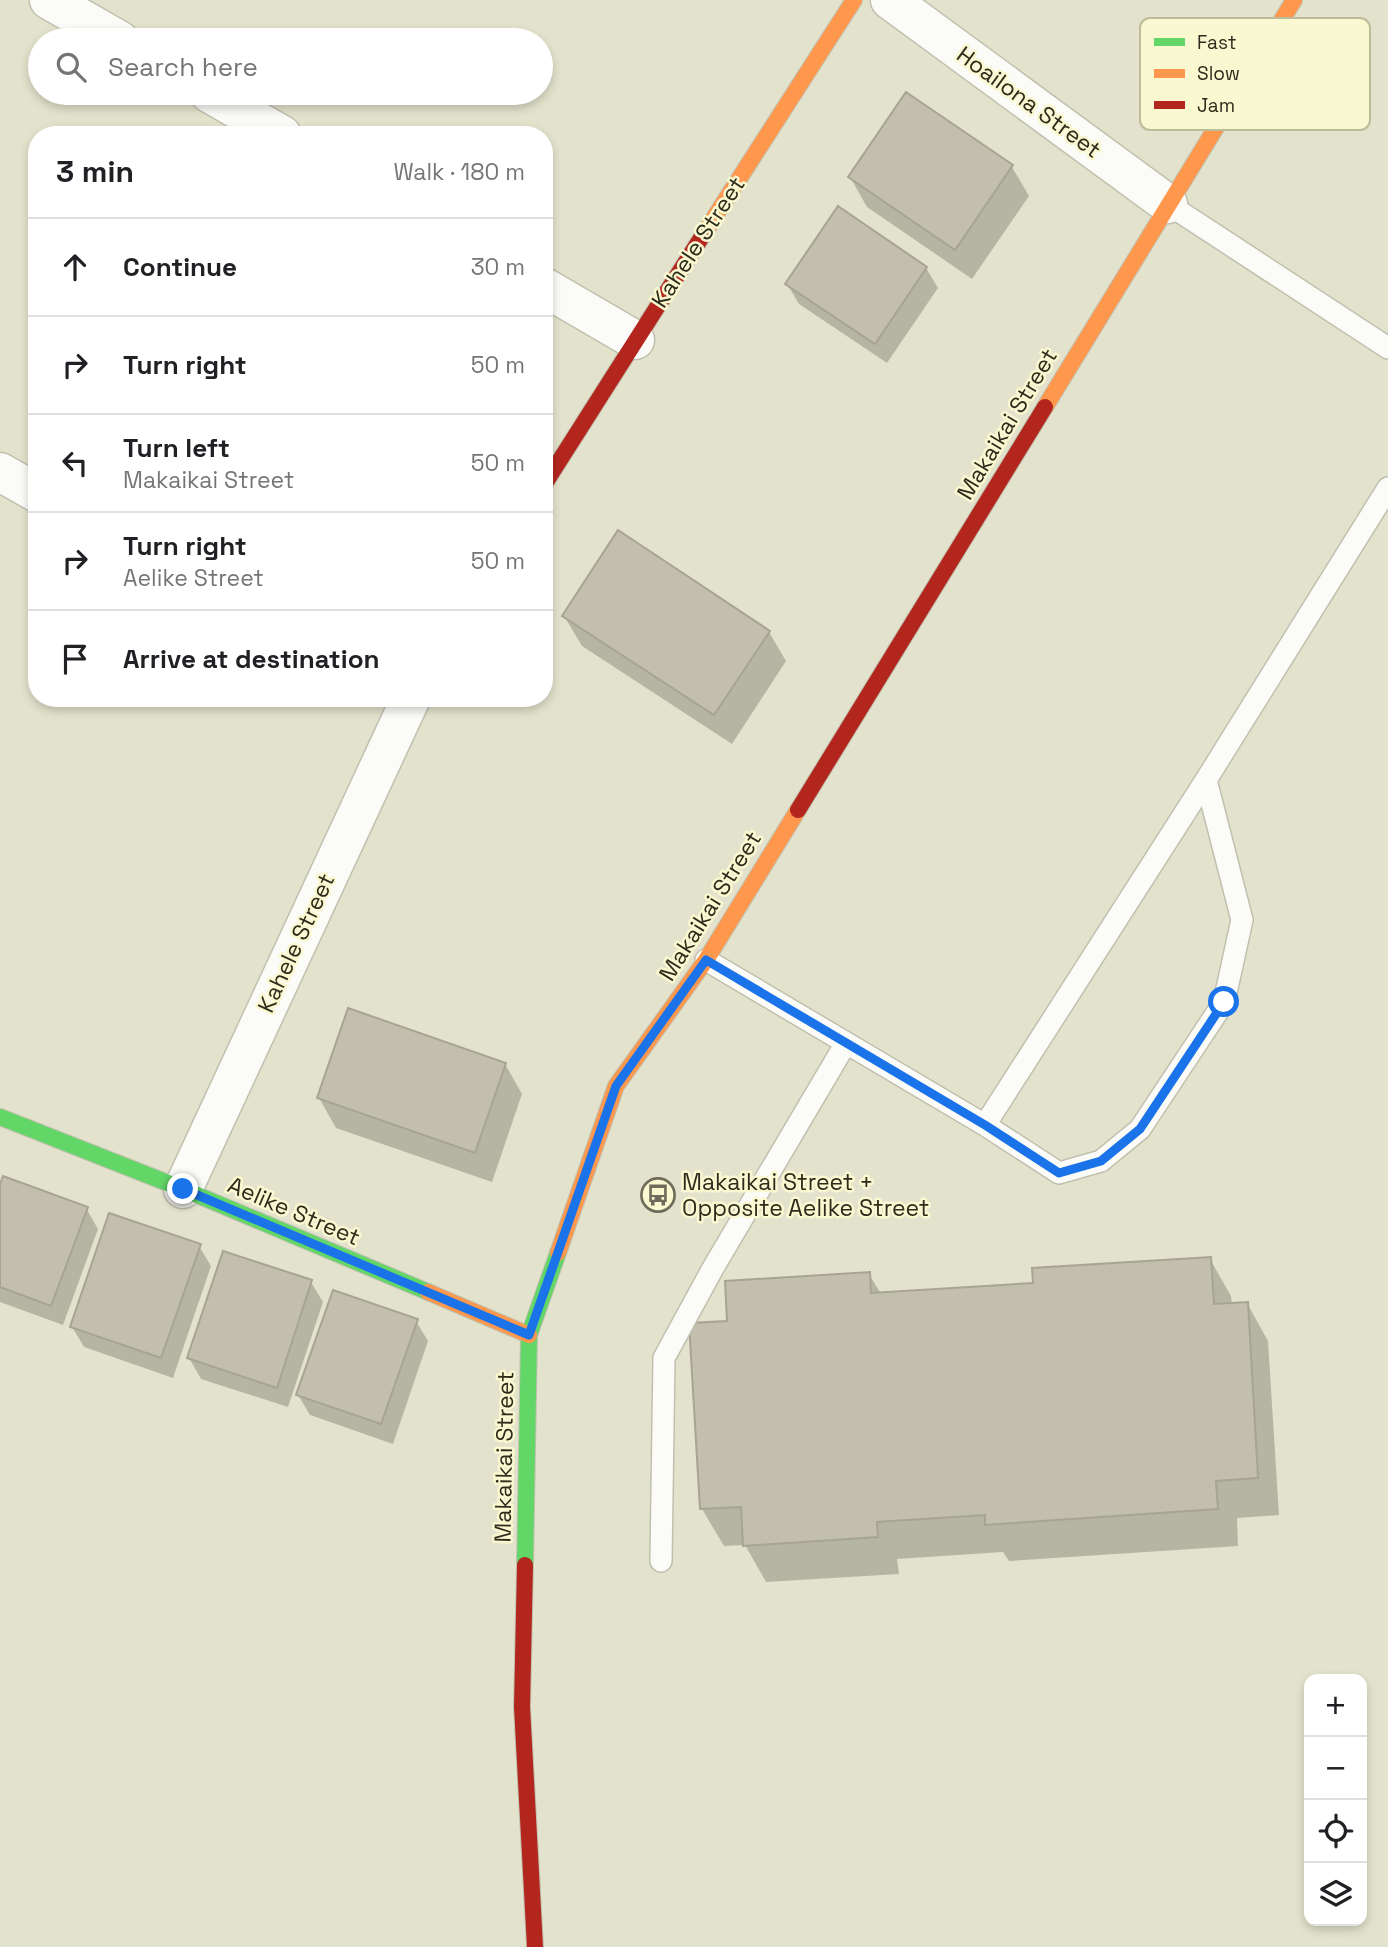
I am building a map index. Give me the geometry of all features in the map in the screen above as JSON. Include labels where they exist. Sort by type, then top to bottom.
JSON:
[{"type":"street","points":[[49,0],[98,28]]},
{"type":"street","name":"Kahele Street","points":[[553,471],[854,0]]},
{"type":"street","name":"Hoailona Street","points":[[890,0],[1168,204]]},
{"type":"street","name":"Makaikai Street","points":[[1283,18],[1294,0]]},
{"type":"street","points":[[230,105],[266,126]]},
{"type":"street","name":"Makaikai Street","points":[[535,1947],[522,1707],[529,1335],[616,1086],[706,960],[1214,130]]},
{"type":"street","points":[[553,292],[635,340]]},
{"type":"street","points":[[0,472],[28,488]]},
{"type":"street","name":"Kahele Street","points":[[183,1189],[400,707]]},
{"type":"street","name":"Aelike Street","points":[[0,1117],[183,1189],[529,1335]]},
{"type":"lane","points":[[1168,204],[1388,348]]},
{"type":"lane","points":[[985,1125],[1206,780],[1388,488]]},
{"type":"lane","points":[[706,960],[985,1125],[1059,1173],[1101,1161],[1140,1129],[1224,1002],[1242,920],[1206,780]]},
{"type":"lane","points":[[662,1561],[664,1358],[720,1256],[846,1043]]},
{"type":"building","points":[[906,92],[1013,165],[955,250],[848,177]]},
{"type":"building","points":[[838,206],[927,267],[875,344],[785,284]]},
{"type":"building","points":[[618,530],[770,631],[714,715],[562,616]]},
{"type":"building","points":[[348,1008],[506,1063],[475,1153],[317,1098]]},
{"type":"building","points":[[3,1176],[88,1207],[51,1306],[0,1287],[0,1184]]},
{"type":"building","points":[[109,1213],[201,1244],[161,1358],[70,1327]]},
{"type":"building","points":[[223,1251],[312,1280],[277,1388],[187,1358]]},
{"type":"building","points":[[1211,1257],[1214,1304],[1248,1302],[1258,1478],[1216,1481],[1218,1509],[985,1525],[985,1515],[877,1522],[878,1537],[743,1546],[741,1507],[700,1509],[689,1323],[727,1321],[725,1281],[870,1272],[871,1293],[1033,1283],[1032,1268]]},
{"type":"building","points":[[333,1290],[418,1319],[381,1424],[296,1395]]},
{"type":"traffic: fast","points":[[0,1117],[183,1189],[428,1292]]},
{"type":"traffic: fast","points":[[525,1565],[529,1335],[558,1253]]},
{"type":"traffic: slow","points":[[703,235],[854,0]]},
{"type":"traffic: slow","points":[[1283,18],[1294,0]]},
{"type":"traffic: slow","points":[[1045,407],[1214,130]]},
{"type":"traffic: slow","points":[[558,1253],[616,1086],[706,960],[798,810]]},
{"type":"traffic: slow","points":[[428,1292],[529,1335]]},
{"type":"traffic: jam","points":[[553,471],[703,235]]},
{"type":"traffic: jam","points":[[798,810],[1045,407]]},
{"type":"traffic: jam","points":[[525,1565],[522,1707],[535,1947]]},
{"type":"place","name":"Makaikai Street + Opposite Aelike Street","points":[[658,1195]]},
{"type":"route","points":[[183,1189],[529,1335],[616,1086],[706,960],[985,1125],[1059,1173],[1101,1161],[1140,1129],[1224,1002]]}]
